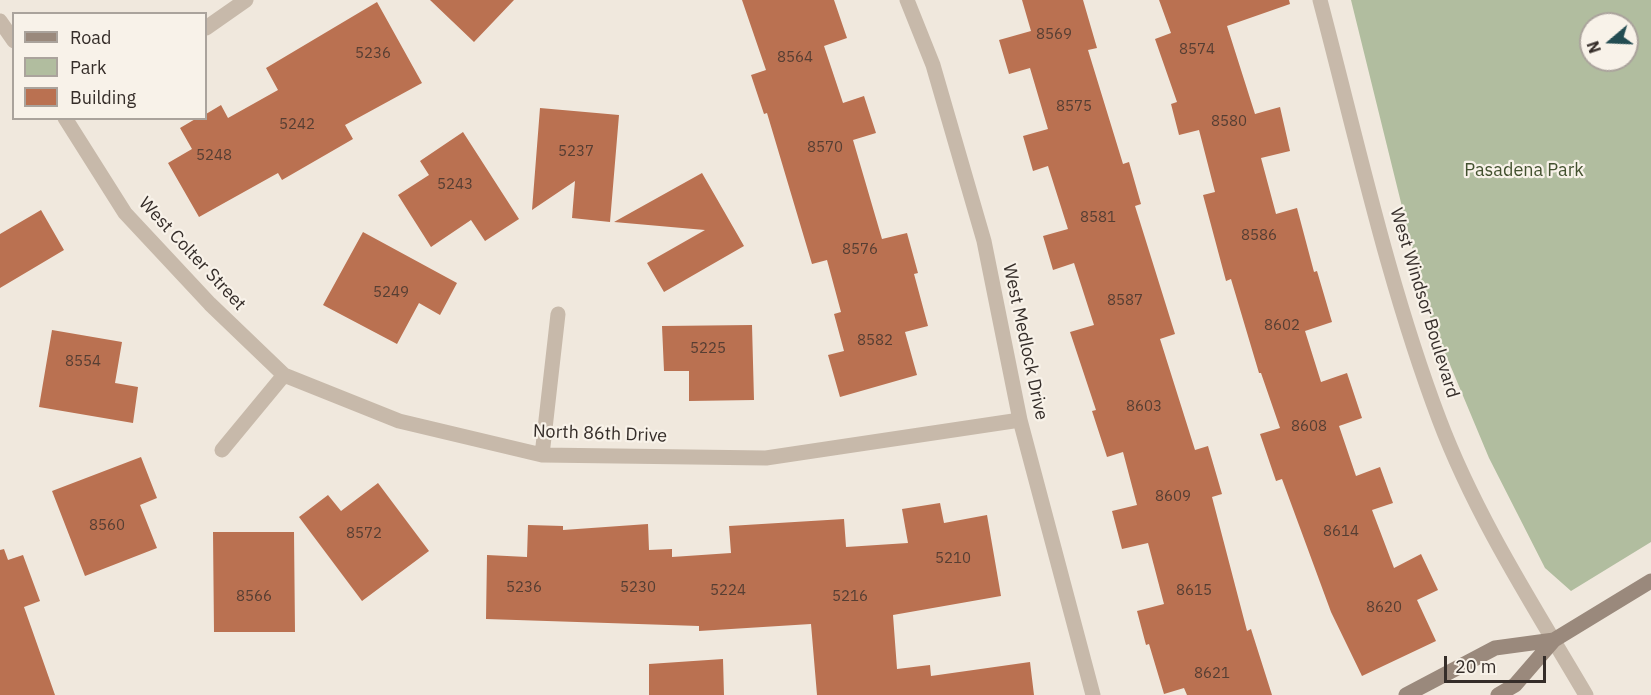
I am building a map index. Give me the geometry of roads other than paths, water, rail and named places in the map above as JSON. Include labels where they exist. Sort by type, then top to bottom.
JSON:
[{"type":"street","points":[[207,27],[246,0]]},
{"type":"street","name":"West Medlock Drive","points":[[907,0],[933,65],[984,241],[1020,420],[1093,695]]},
{"type":"street","name":"West Windsor Boulevard","points":[[1320,0],[1408,330],[1440,420],[1479,510],[1586,695]]},
{"type":"street","points":[[0,21],[12,38]]},
{"type":"street","name":"West Colter Street","points":[[69,120],[125,213],[210,304],[284,375]]},
{"type":"street","points":[[542,455],[558,314]]},
{"type":"street","points":[[222,450],[284,375]]},
{"type":"street","name":"North 86th Drive","points":[[284,375],[399,421],[542,455],[766,458],[1020,420]]},
{"type":"street","points":[[1498,695],[1515,686],[1554,640],[1651,581]]},
{"type":"street","points":[[1406,695],[1495,648],[1554,640]]},
{"type":"park label","name":"Pasadena Park","points":[[1524,171]]}]
